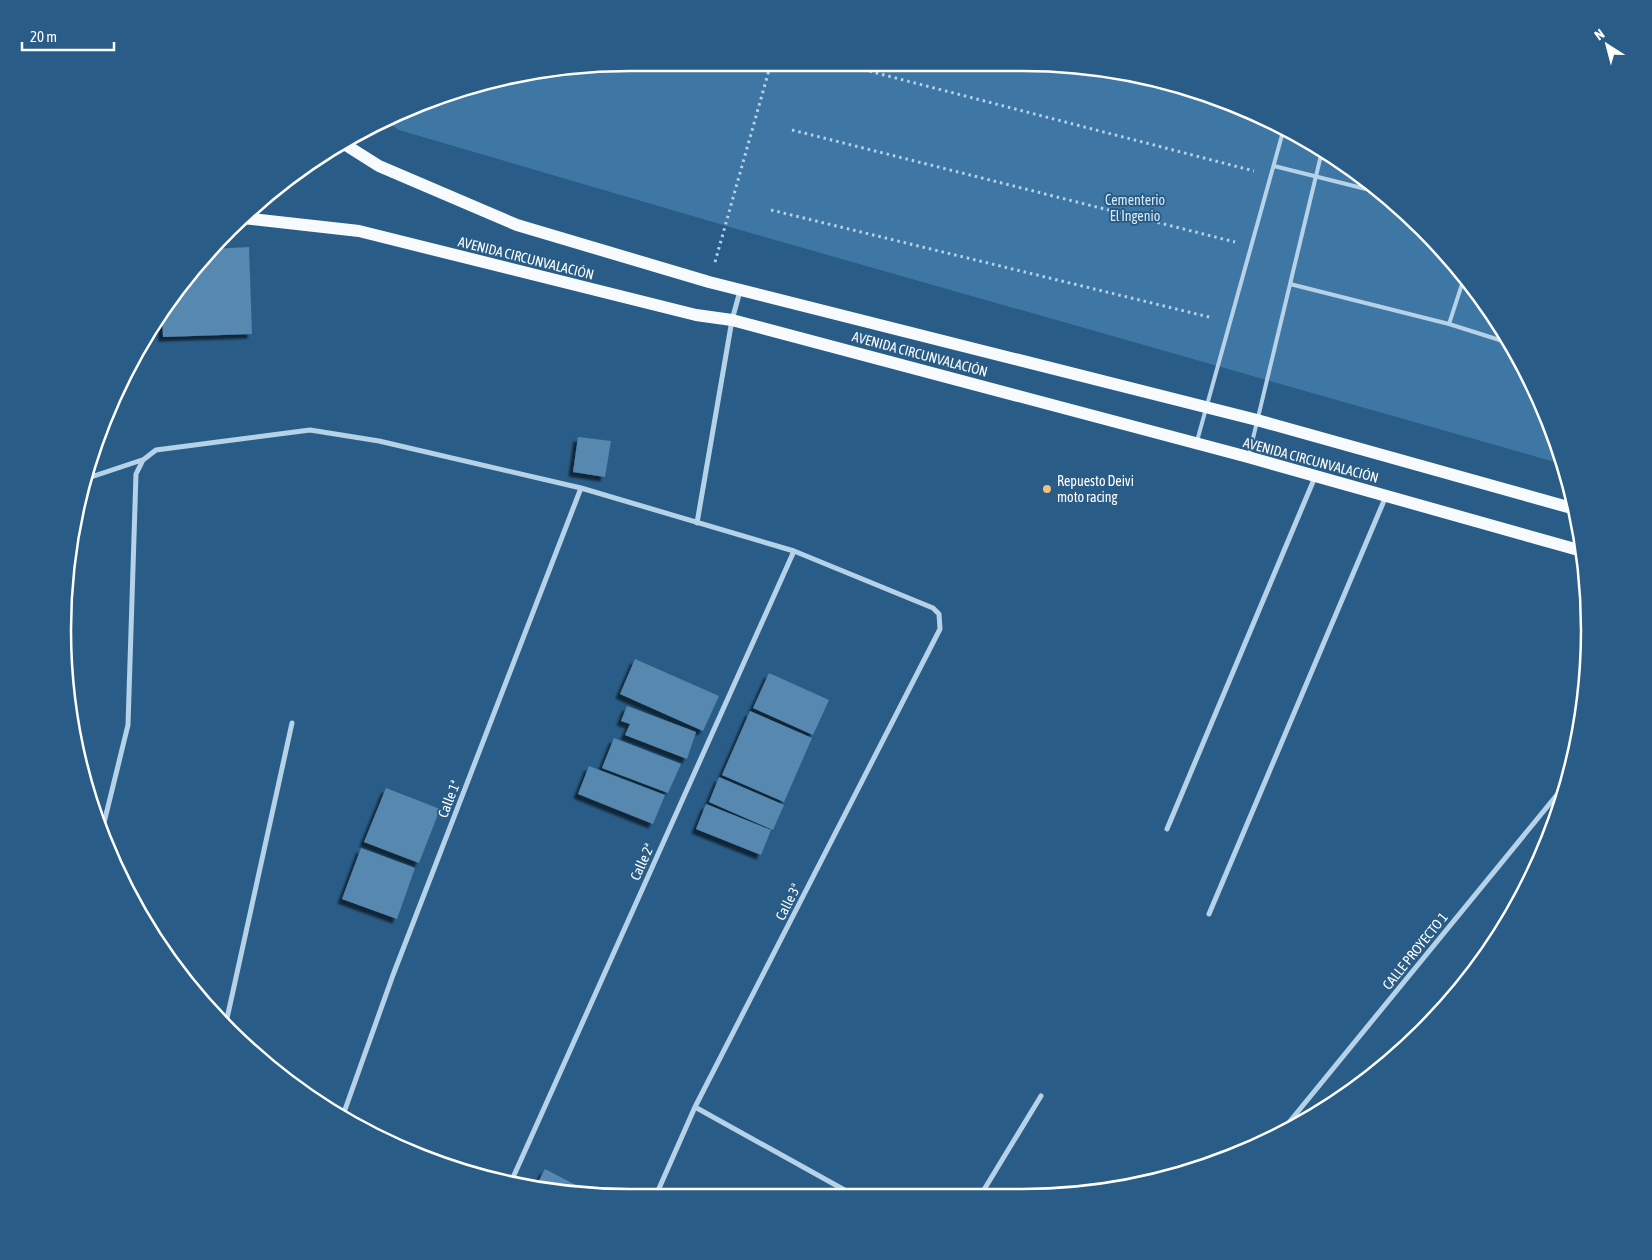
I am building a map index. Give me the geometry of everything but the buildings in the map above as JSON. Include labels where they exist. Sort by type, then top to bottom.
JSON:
[{"type":"main road","name":"AVENIDA CIRCUNVALACIÓN","points":[[349,147],[378,166],[517,225],[709,282],[1257,420],[1567,506]]},
{"type":"main road","name":"AVENIDA CIRCUNVALACIÓN","points":[[252,219],[359,231],[696,315],[732,320],[1248,457],[1574,548]]},
{"type":"street","points":[[697,523],[732,320],[741,290]]},
{"type":"street","points":[[93,476],[143,460],[156,450],[310,430],[379,441],[580,488],[794,552]]},
{"type":"street","points":[[105,820],[128,725],[136,474],[143,460]]},
{"type":"street","points":[[1167,829],[1315,476]]},
{"type":"street","name":"Calle 1ª","points":[[345,1110],[392,975],[580,488]]},
{"type":"street","points":[[1209,914],[1386,496]]},
{"type":"street","name":"Calle 3ª","points":[[659,1189],[695,1107],[940,630],[939,614],[933,608],[794,552]]},
{"type":"street","name":"Calle 2ª","points":[[514,1176],[794,552]]},
{"type":"street","points":[[227,1017],[292,723]]},
{"type":"street","name":"CALLE PROYECTO 1","points":[[1292,1119],[1555,797]]},
{"type":"street","points":[[984,1189],[1041,1096]]},
{"type":"street","points":[[695,1107],[843,1189]]},
{"type":"lane","points":[[1196,444],[1282,136]]},
{"type":"lane","points":[[1248,457],[1321,158]]},
{"type":"lane","points":[[1274,166],[1364,188]]},
{"type":"lane","points":[[1290,284],[1449,324],[1499,340]]},
{"type":"lane","points":[[1449,324],[1461,286]]},
{"type":"path","points":[[709,282],[769,71]]},
{"type":"path","points":[[869,71],[1271,176]]},
{"type":"path","points":[[792,130],[1252,246]]},
{"type":"path","points":[[772,210],[1230,322]]},
{"type":"green space","name":"Cementerio El Ingenio","points":[[593,72],[1059,72],[1131,82],[1167,90],[1236,114],[1301,146],[1332,165],[1362,187],[1417,235],[1465,290],[1487,320],[1506,351],[1538,416],[1555,462],[754,234],[399,130],[392,125],[450,101],[485,90],[557,76]]},
{"type":"place","name":"Repuesto Deivi moto racing","points":[[1047,489]]}]
